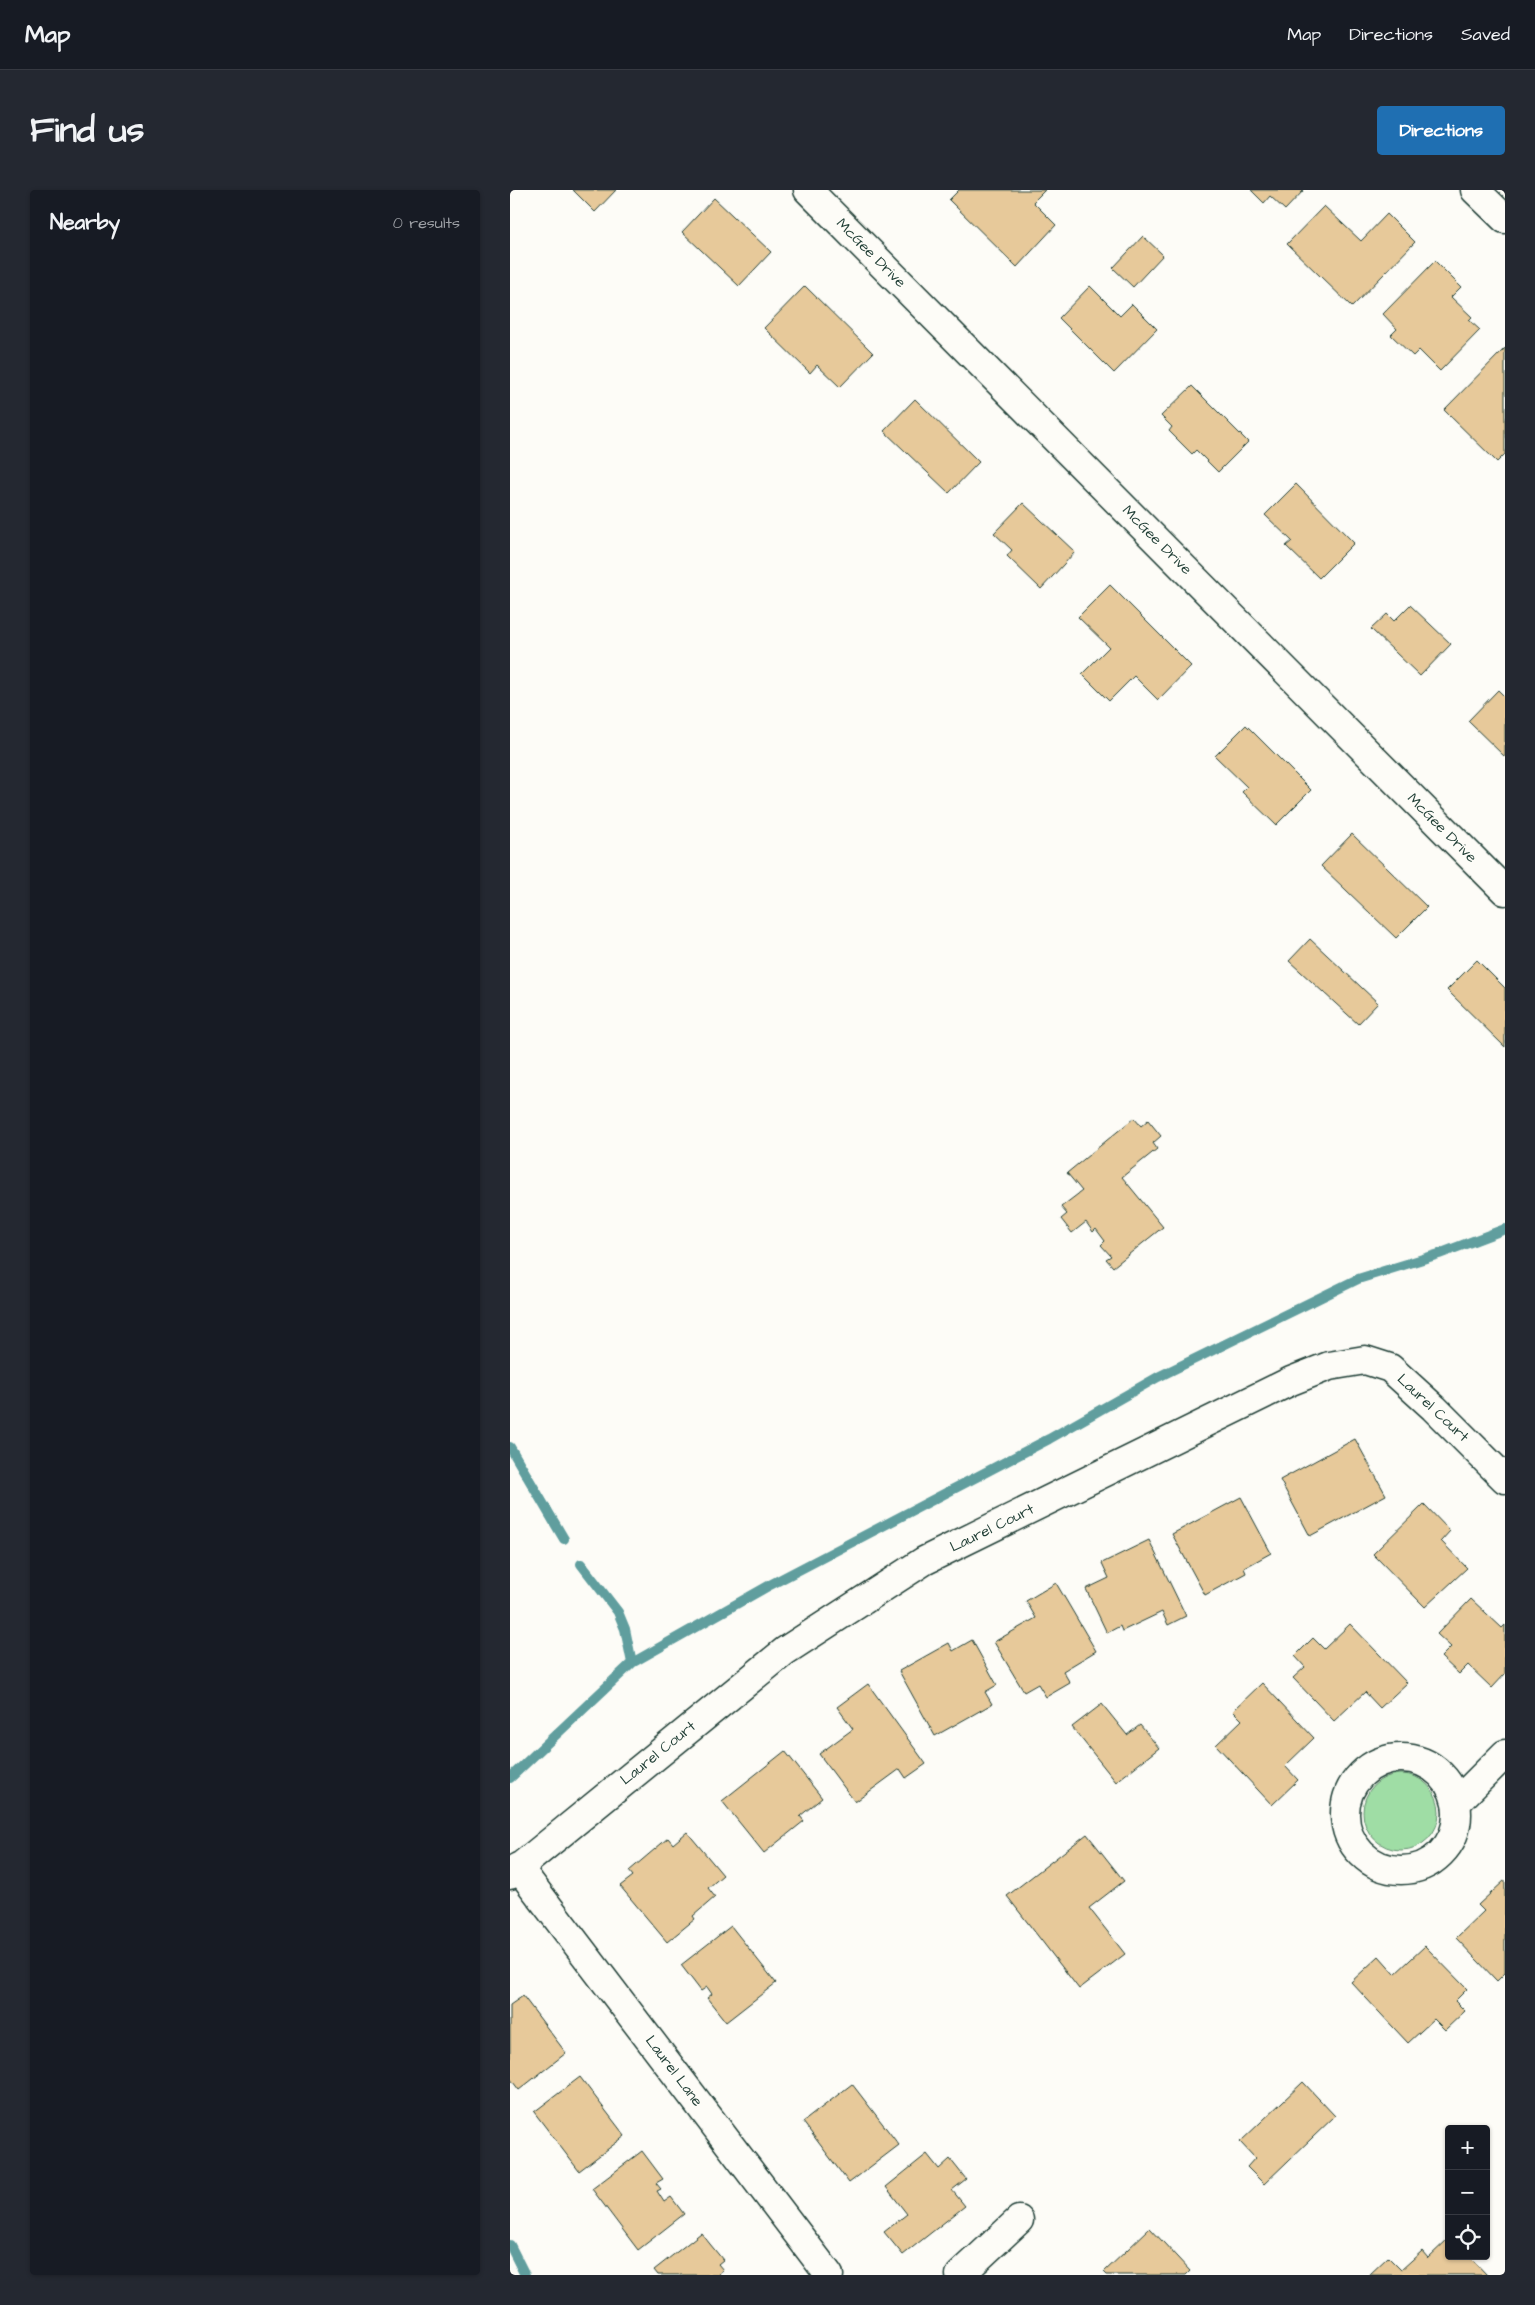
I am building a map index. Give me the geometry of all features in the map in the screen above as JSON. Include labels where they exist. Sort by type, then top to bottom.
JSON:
[{"type":"street","name":"McGee Drive","points":[[808,190],[1505,891]]},
{"type":"street","points":[[1475,190],[1505,219]]},
{"type":"street","name":"Laurel Court","points":[[514,1871],[785,1651],[924,1561],[1283,1386],[1329,1366],[1365,1360],[1390,1368],[1434,1408],[1505,1479]]},
{"type":"street","points":[[1456,1802],[1505,1754]]},
{"type":"street","points":[[1394,1757],[1414,1758],[1432,1766],[1446,1779],[1453,1790],[1456,1802],[1458,1814],[1455,1832],[1446,1848],[1433,1860],[1417,1868],[1399,1871],[1381,1867],[1366,1858],[1354,1845],[1346,1829],[1344,1810],[1349,1792],[1359,1775],[1375,1763],[1394,1757]]},
{"type":"street","name":"Laurel Lane","points":[[514,1871],[829,2275]]},
{"type":"street","points":[[960,2275],[1020,2220]]},
{"type":"green space","points":[[1401,1774],[1416,1777],[1428,1785],[1436,1797],[1439,1812],[1436,1827],[1428,1839],[1416,1847],[1401,1850],[1386,1847],[1374,1839],[1366,1827],[1363,1812],[1366,1797],[1374,1785],[1386,1777]]},
{"type":"building","points":[[573,190],[616,190],[595,212]]},
{"type":"building","points":[[959,190],[1045,190],[1033,202],[1056,225],[1017,267],[949,200]]},
{"type":"building","points":[[1251,190],[1304,190],[1285,210],[1270,196],[1264,203]]},
{"type":"building","points":[[714,198],[771,252],[739,286],[682,232]]},
{"type":"building","points":[[1324,206],[1361,241],[1387,214],[1415,242],[1352,307],[1287,244]]},
{"type":"building","points":[[1143,236],[1163,255],[1133,287],[1113,268]]},
{"type":"building","points":[[1435,261],[1461,287],[1451,297],[1472,317],[1469,320],[1480,330],[1440,371],[1419,350],[1413,356],[1391,335],[1397,329],[1383,314]]},
{"type":"building","points":[[805,286],[873,353],[840,387],[817,365],[810,373],[764,328]]},
{"type":"building","points":[[1090,286],[1120,316],[1132,304],[1157,329],[1114,373],[1059,318]]},
{"type":"building","points":[[1505,348],[1505,454],[1497,462],[1444,410]]},
{"type":"building","points":[[1192,386],[1248,442],[1218,472],[1196,450],[1192,454],[1169,431],[1172,427],[1161,416]]},
{"type":"building","points":[[915,399],[979,462],[949,493],[884,431]]},
{"type":"building","points":[[1296,484],[1354,543],[1319,578],[1286,546],[1292,541],[1265,515]]},
{"type":"building","points":[[1023,503],[1075,552],[1041,589],[1007,556],[1012,550],[994,533]]},
{"type":"building","points":[[1110,585],[1191,666],[1158,700],[1134,676],[1109,701],[1082,674],[1109,647],[1078,617]]},
{"type":"building","points":[[1410,605],[1451,644],[1420,676],[1371,629],[1387,614],[1394,621]]},
{"type":"building","points":[[1498,690],[1505,697],[1505,757],[1468,721]]},
{"type":"building","points":[[1246,725],[1311,790],[1276,825],[1242,792],[1247,787],[1215,756]]},
{"type":"building","points":[[1352,834],[1427,907],[1396,938],[1321,866]]},
{"type":"building","points":[[1310,939],[1378,1003],[1358,1024],[1289,961]]},
{"type":"building","points":[[1477,960],[1505,988],[1505,1047],[1447,990]]},
{"type":"building","points":[[1134,1118],[1141,1126],[1148,1120],[1161,1136],[1153,1143],[1157,1149],[1122,1177],[1163,1227],[1113,1267],[1106,1259],[1111,1256],[1101,1245],[1105,1241],[1096,1229],[1093,1232],[1086,1222],[1072,1233],[1061,1219],[1067,1214],[1061,1207],[1082,1191],[1067,1173]]},
{"type":"building","points":[[1355,1439],[1386,1495],[1310,1536],[1280,1480]]},
{"type":"building","points":[[1241,1497],[1271,1553],[1244,1568],[1246,1573],[1205,1595],[1172,1534]]},
{"type":"building","points":[[1424,1504],[1450,1531],[1441,1541],[1467,1568],[1425,1607],[1373,1554]]},
{"type":"building","points":[[1149,1540],[1186,1616],[1168,1625],[1162,1612],[1122,1631],[1120,1626],[1107,1633],[1086,1589],[1109,1578],[1102,1563]]},
{"type":"building","points":[[1056,1583],[1096,1651],[1063,1671],[1070,1683],[1046,1697],[1038,1684],[1024,1692],[994,1642],[1036,1618],[1026,1601]]},
{"type":"building","points":[[1471,1599],[1502,1628],[1505,1625],[1505,1674],[1492,1688],[1468,1665],[1459,1674],[1441,1657],[1451,1647],[1437,1634]]},
{"type":"building","points":[[1350,1624],[1407,1683],[1380,1708],[1365,1692],[1334,1721],[1293,1678],[1305,1667],[1295,1656],[1313,1638],[1324,1649]]},
{"type":"building","points":[[972,1640],[997,1685],[985,1692],[992,1704],[935,1736],[899,1671],[949,1643],[953,1651]]},
{"type":"building","points":[[1262,1683],[1314,1738],[1285,1766],[1298,1780],[1272,1805],[1216,1745],[1242,1720],[1233,1711]]},
{"type":"building","points":[[868,1684],[926,1764],[906,1778],[900,1769],[855,1802],[819,1754],[853,1729],[837,1707]]},
{"type":"building","points":[[1102,1704],[1127,1735],[1140,1725],[1159,1748],[1116,1782],[1072,1727]]},
{"type":"building","points":[[785,1751],[822,1798],[800,1816],[804,1821],[764,1853],[722,1801]]},
{"type":"building","points":[[687,1832],[723,1875],[708,1888],[715,1897],[693,1916],[695,1919],[667,1942],[620,1886],[633,1876],[629,1871],[668,1838],[673,1844]]},
{"type":"building","points":[[1087,1834],[1124,1881],[1089,1908],[1125,1954],[1079,1989],[1007,1896]]},
{"type":"building","points":[[1505,1880],[1505,1973],[1497,1981],[1456,1938],[1484,1911],[1478,1905]]},
{"type":"building","points":[[731,1926],[776,1983],[726,2022],[707,1998],[712,1994],[707,1987],[701,1991],[681,1965]]},
{"type":"building","points":[[1425,1946],[1467,1989],[1455,2001],[1465,2011],[1445,2030],[1434,2019],[1408,2043],[1351,1982],[1379,1956],[1395,1974]]},
{"type":"building","points":[[523,1996],[566,2053],[519,2090],[510,2078],[510,2005]]},
{"type":"building","points":[[580,2077],[625,2136],[579,2171],[534,2112]]},
{"type":"building","points":[[1303,2082],[1335,2116],[1264,2184],[1247,2167],[1255,2158],[1240,2142]]},
{"type":"building","points":[[852,2084],[899,2145],[849,2183],[803,2122]]},
{"type":"building","points":[[642,2151],[663,2179],[656,2183],[661,2189],[657,2191],[664,2202],[671,2197],[684,2214],[638,2250],[592,2189]]},
{"type":"building","points":[[927,2154],[939,2169],[950,2159],[966,2179],[952,2190],[965,2206],[903,2255],[884,2232],[907,2214],[886,2187]]},
{"type":"building","points":[[1150,2228],[1190,2271],[1186,2275],[1107,2275],[1104,2272]]},
{"type":"building","points":[[701,2233],[723,2260],[718,2264],[723,2270],[719,2273],[720,2275],[658,2275],[654,2270]]},
{"type":"building","points":[[1445,2242],[1445,2260],[1473,2260],[1487,2275],[1369,2275],[1388,2257],[1401,2270],[1422,2251],[1428,2258]]},
{"type":"waterway","points":[[510,1778],[632,1663],[770,1585],[1049,1439],[1158,1377],[1358,1279],[1439,1254],[1505,1229]]},
{"type":"waterway","points":[[510,1447],[564,1539]]},
{"type":"waterway","points":[[581,1564],[618,1612],[625,1629],[632,1663]]},
{"type":"waterway","points":[[510,2245],[525,2275]]}]
